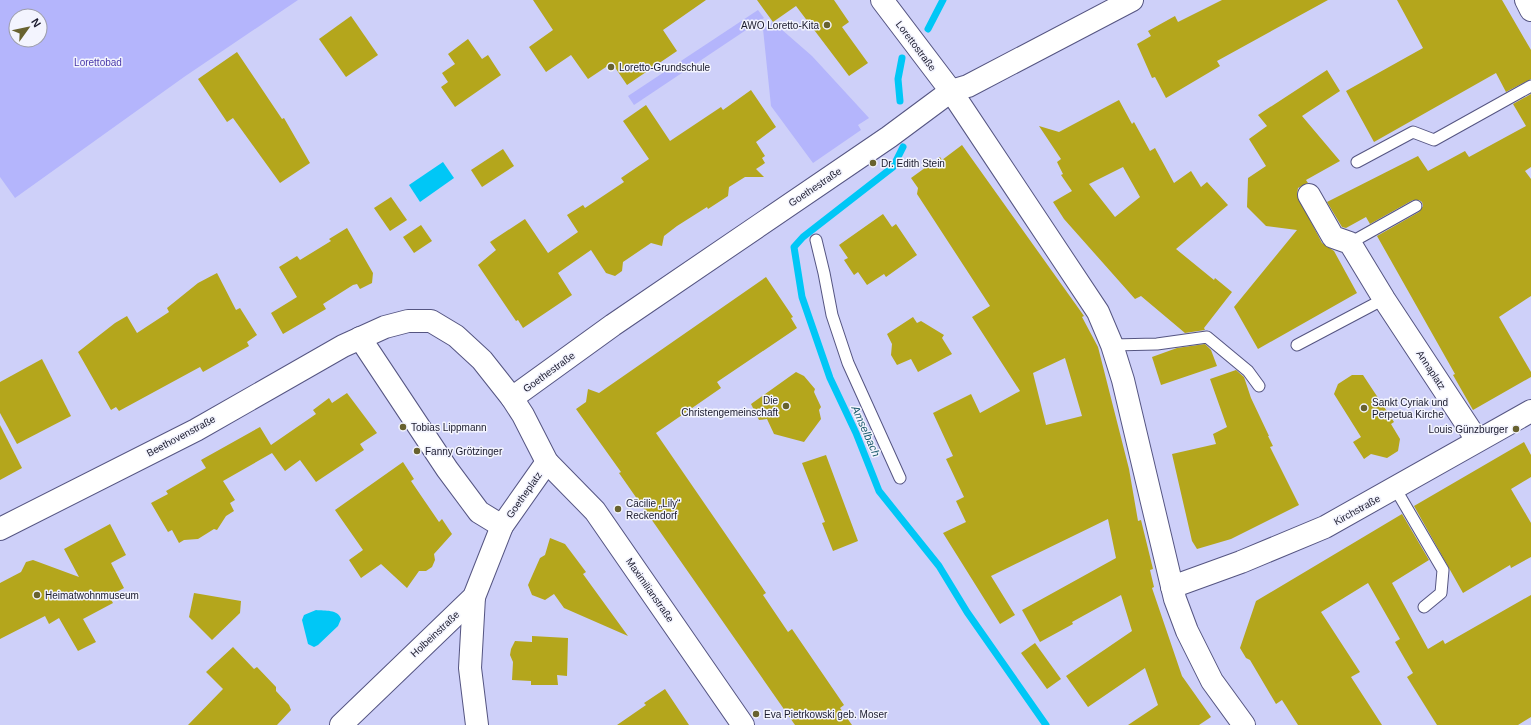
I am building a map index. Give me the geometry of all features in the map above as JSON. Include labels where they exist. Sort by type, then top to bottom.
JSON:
[{"type":"street","name":"Lorettostraße","points":[[882,0],[951,91],[1098,312],[1112,345],[1123,380],[1172,587],[1187,631],[1212,681],[1244,725]]},
{"type":"street","name":"Goethestraße","points":[[512,398],[613,325],[888,137],[951,91],[968,86],[1132,0]]},
{"type":"street","points":[[1526,0],[1531,10]]},
{"type":"street","points":[[1309,195],[1333,237],[1350,243]]},
{"type":"street","name":"Annaplatz","points":[[1350,243],[1384,299],[1477,440]]},
{"type":"street","name":"Goetheplatz","points":[[408,320],[431,321],[456,336],[467,345],[482,360],[512,398],[523,415],[547,462],[502,526],[479,512],[447,469],[360,338],[385,327],[408,320]]},
{"type":"street","name":"Beethovenstraße","points":[[0,529],[196,430],[343,346],[360,338]]},
{"type":"street","name":"Kirchstraße","points":[[1172,587],[1241,562],[1325,527],[1477,440],[1531,411]]},
{"type":"street","name":"Maximilianstraße","points":[[547,462],[595,511],[743,725]]},
{"type":"street","name":"Holbeinstraße","points":[[341,725],[474,598],[502,526]]},
{"type":"street","points":[[474,598],[470,668],[477,725]]},
{"type":"lane","points":[[1357,162],[1413,132],[1434,140],[1531,86]]},
{"type":"lane","points":[[1350,243],[1416,206]]},
{"type":"lane","points":[[816,240],[832,315],[846,356],[900,478]]},
{"type":"lane","points":[[1296,345],[1384,299]]},
{"type":"lane","points":[[1112,345],[1157,344],[1207,337],[1248,371],[1259,386]]},
{"type":"lane","points":[[1395,488],[1443,570],[1441,593],[1424,607]]},
{"type":"green space","name":"Lorettobad","points":[[0,0],[298,0],[184,77],[15,198],[0,177]]},
{"type":"green space","points":[[758,10],[764,18],[634,105],[628,96]]},
{"type":"green space","points":[[773,22],[812,56],[869,118],[858,125],[861,130],[813,163],[771,106],[763,29]]},
{"type":"shaded area","points":[[443,162],[454,178],[420,202],[409,185]]},
{"type":"shaded area","points":[[316,610],[334,612],[341,619],[338,626],[314,647],[308,644],[302,620],[304,615]]},
{"type":"building","points":[[533,0],[706,0],[663,30],[677,51],[627,85],[612,63],[588,79],[571,55],[546,72],[529,47],[553,30]]},
{"type":"building","name":"AWO Loretto-Kita","points":[[757,0],[834,0],[849,22],[842,27],[868,63],[849,76],[796,6],[773,22]]},
{"type":"building","points":[[1222,0],[1328,0],[1217,61],[1220,66],[1166,98],[1155,77],[1152,78],[1137,44],[1151,36],[1148,31],[1175,16],[1178,22]]},
{"type":"building","points":[[1397,0],[1502,0],[1531,50],[1531,79],[1506,92],[1496,73],[1374,142],[1346,91],[1423,48]]},
{"type":"building","points":[[351,16],[378,55],[346,77],[319,39]]},
{"type":"building","points":[[468,39],[482,59],[488,55],[501,75],[455,107],[441,87],[448,82],[442,73],[455,64],[448,54]]},
{"type":"building","points":[[237,52],[282,119],[284,118],[310,163],[280,183],[233,118],[227,122],[198,79]]},
{"type":"building","points":[[1327,70],[1340,91],[1302,116],[1340,161],[1306,180],[1308,183],[1298,188],[1297,195],[1322,243],[1334,251],[1357,293],[1258,349],[1234,307],[1297,230],[1266,226],[1247,207],[1248,178],[1266,166],[1249,139],[1267,126],[1258,115]]},
{"type":"building","points":[[751,90],[776,127],[756,142],[765,156],[762,158],[765,163],[756,169],[764,177],[745,177],[729,187],[728,196],[677,226],[664,236],[662,246],[651,243],[623,262],[622,271],[615,276],[606,273],[591,250],[558,273],[572,295],[523,328],[518,320],[516,321],[478,265],[496,250],[490,242],[525,219],[548,253],[578,232],[567,215],[583,205],[585,208],[624,182],[621,178],[649,159],[623,121],[646,105],[670,141],[721,107],[723,110]]},
{"type":"building","points":[[1531,94],[1531,167],[1525,171],[1531,179],[1531,296],[1499,317],[1531,372],[1531,377],[1473,410],[1453,375],[1455,374],[1377,236],[1419,212],[1423,206],[1422,202],[1419,200],[1413,200],[1370,224],[1366,217],[1346,228],[1342,227],[1327,202],[1418,156],[1428,171],[1465,151],[1469,157],[1526,126],[1513,104]]},
{"type":"building","points":[[1119,100],[1132,124],[1134,122],[1150,151],[1155,148],[1174,183],[1191,171],[1201,187],[1207,182],[1228,205],[1176,249],[1214,280],[1215,278],[1232,292],[1204,328],[1205,330],[1185,333],[1141,296],[1135,299],[1064,219],[1053,202],[1072,191],[1061,175],[1063,174],[1057,162],[1061,159],[1039,126],[1059,132]],"holes":[[[1123,167],[1140,197],[1115,217],[1089,184]]]},
{"type":"building","points":[[962,145],[1084,316],[1082,317],[1098,347],[1129,469],[1138,521],[1141,520],[1153,569],[1150,570],[1154,587],[1152,588],[1182,676],[1211,717],[1199,725],[1128,725],[1158,705],[1145,668],[1088,707],[1066,676],[1132,631],[1121,595],[1072,622],[1073,624],[1040,642],[1022,610],[1116,558],[1108,519],[991,576],[1015,615],[1000,624],[943,533],[966,522],[956,501],[964,497],[946,459],[953,456],[933,413],[971,394],[980,413],[1020,391],[972,317],[990,306],[917,194],[918,188],[911,178],[940,157],[942,160]],"holes":[[[1065,358],[1082,416],[1046,425],[1033,373]]]},
{"type":"building","points":[[503,149],[514,166],[482,187],[471,170]]},
{"type":"building","points":[[391,197],[407,220],[390,231],[374,208]]},
{"type":"building","points":[[883,214],[892,227],[896,224],[917,255],[886,277],[884,274],[867,285],[858,272],[854,275],[844,260],[848,258],[839,245]]},
{"type":"building","points":[[421,225],[432,241],[414,253],[403,237]]},
{"type":"building","points":[[347,228],[373,273],[372,283],[360,289],[357,284],[353,285],[323,304],[326,309],[283,334],[271,313],[297,297],[279,267],[297,256],[300,260],[331,241],[329,239]]},
{"type":"building","points":[[217,273],[236,310],[240,308],[257,335],[247,342],[249,346],[203,372],[200,367],[119,411],[116,407],[111,410],[78,352],[115,323],[127,316],[137,333],[169,312],[167,308],[198,283]]},
{"type":"building","points":[[766,277],[793,317],[791,318],[797,328],[717,382],[721,388],[656,433],[766,593],[763,595],[788,632],[792,629],[844,705],[840,708],[852,725],[795,725],[576,409],[586,402],[588,389],[599,393]]},
{"type":"building","points":[[913,317],[917,323],[921,321],[944,335],[942,338],[952,354],[918,372],[911,359],[897,365],[891,355],[892,344],[887,334]]},
{"type":"building","points":[[1205,344],[1211,350],[1217,366],[1161,385],[1152,357],[1177,348]]},
{"type":"building","points":[[42,359],[71,416],[17,444],[0,413],[0,382]]},
{"type":"building","points":[[1236,370],[1244,377],[1251,398],[1273,446],[1270,447],[1299,505],[1231,539],[1197,549],[1192,541],[1172,454],[1216,444],[1213,434],[1227,427],[1210,379]]},
{"type":"building","name":"Die Christengemeinschaft","points":[[796,372],[804,376],[815,389],[814,392],[821,407],[819,410],[821,419],[804,442],[774,434],[767,419],[759,420],[751,404]]},
{"type":"building","name":"Sankt Cyriak und Perpetua Kirche","points":[[1352,375],[1363,375],[1394,422],[1391,424],[1400,439],[1398,451],[1387,458],[1371,454],[1364,459],[1353,442],[1361,437],[1334,394],[1338,384]]},
{"type":"building","points":[[347,393],[377,433],[360,444],[364,450],[316,482],[300,460],[285,471],[272,453],[223,481],[235,500],[230,503],[234,511],[226,516],[217,530],[214,529],[198,539],[184,540],[179,543],[172,530],[168,532],[151,503],[168,494],[166,491],[206,468],[201,460],[260,427],[271,445],[316,414],[313,410],[329,398],[332,403]]},
{"type":"building","points":[[0,425],[22,468],[0,480]]},
{"type":"building","points":[[1524,442],[1531,455],[1531,477],[1511,489],[1531,523],[1531,557],[1511,568],[1510,565],[1463,593],[1414,506]]},
{"type":"building","points":[[826,455],[858,541],[833,551],[822,523],[825,522],[802,463]]},
{"type":"building","points":[[403,462],[414,479],[411,481],[439,522],[442,519],[452,534],[434,554],[435,560],[432,567],[426,571],[419,571],[407,588],[381,564],[361,578],[349,560],[363,550],[335,510]]},
{"type":"building","points":[[1402,514],[1429,560],[1392,583],[1428,649],[1443,640],[1445,644],[1531,595],[1531,717],[1518,725],[1437,725],[1407,677],[1413,673],[1395,642],[1400,639],[1368,583],[1321,612],[1360,672],[1351,677],[1382,725],[1298,725],[1282,700],[1276,704],[1250,660],[1246,658],[1240,648],[1256,601]]},
{"type":"building","points":[[110,524],[126,555],[111,563],[124,588],[109,596],[113,603],[83,619],[96,642],[78,651],[59,618],[49,624],[45,616],[0,639],[0,583],[21,572],[26,562],[33,560],[79,577],[64,549]]},
{"type":"building","points":[[550,538],[565,544],[586,572],[583,574],[628,636],[564,608],[554,594],[545,600],[532,595],[528,585],[540,558],[545,555]]},
{"type":"building","points":[[194,593],[241,601],[240,613],[212,640],[189,617]]},
{"type":"building","points":[[532,636],[568,638],[567,676],[557,675],[558,685],[531,685],[531,681],[512,680],[513,662],[510,655],[511,649],[515,641],[532,642]]},
{"type":"building","points":[[1035,643],[1061,679],[1047,689],[1021,653]]},
{"type":"building","points":[[233,647],[254,669],[257,667],[276,687],[276,691],[289,705],[291,710],[277,725],[188,725],[223,689],[206,672]]},
{"type":"building","points":[[665,689],[689,725],[617,725],[646,705],[644,703]]},
{"type":"waterway","name":"Amselbach","points":[[928,29],[943,0]]},
{"type":"waterway","name":"Amselbach","points":[[900,101],[898,79],[902,58]]},
{"type":"waterway","name":"Amselbach","points":[[903,147],[893,167],[803,237],[794,247],[802,297],[830,378],[856,433],[879,491],[939,566],[967,612],[1046,725]]},
{"type":"place","name":"AWO Loretto-Kita","points":[[827,25]]},
{"type":"place","name":"Loretto-Grundschule","points":[[611,67]]},
{"type":"place","name":"Dr. Edith Stein","points":[[873,163]]},
{"type":"place","name":"Die Christengemeinschaft","points":[[786,406]]},
{"type":"place","name":"Sankt Cyriak und Perpetua Kirche","points":[[1364,408]]},
{"type":"place","name":"Tobias Lippmann","points":[[403,427]]},
{"type":"place","name":"Louis Günzburger","points":[[1516,429]]},
{"type":"place","name":"Fanny Grötzinger","points":[[417,451]]},
{"type":"place","name":"Cäcilie „Lily“ Reckendorf","points":[[618,509]]},
{"type":"place","name":"Heimatwohnmuseum","points":[[37,595]]},
{"type":"place","name":"Eva Pietrkowski geb. Moser","points":[[756,714]]}]
